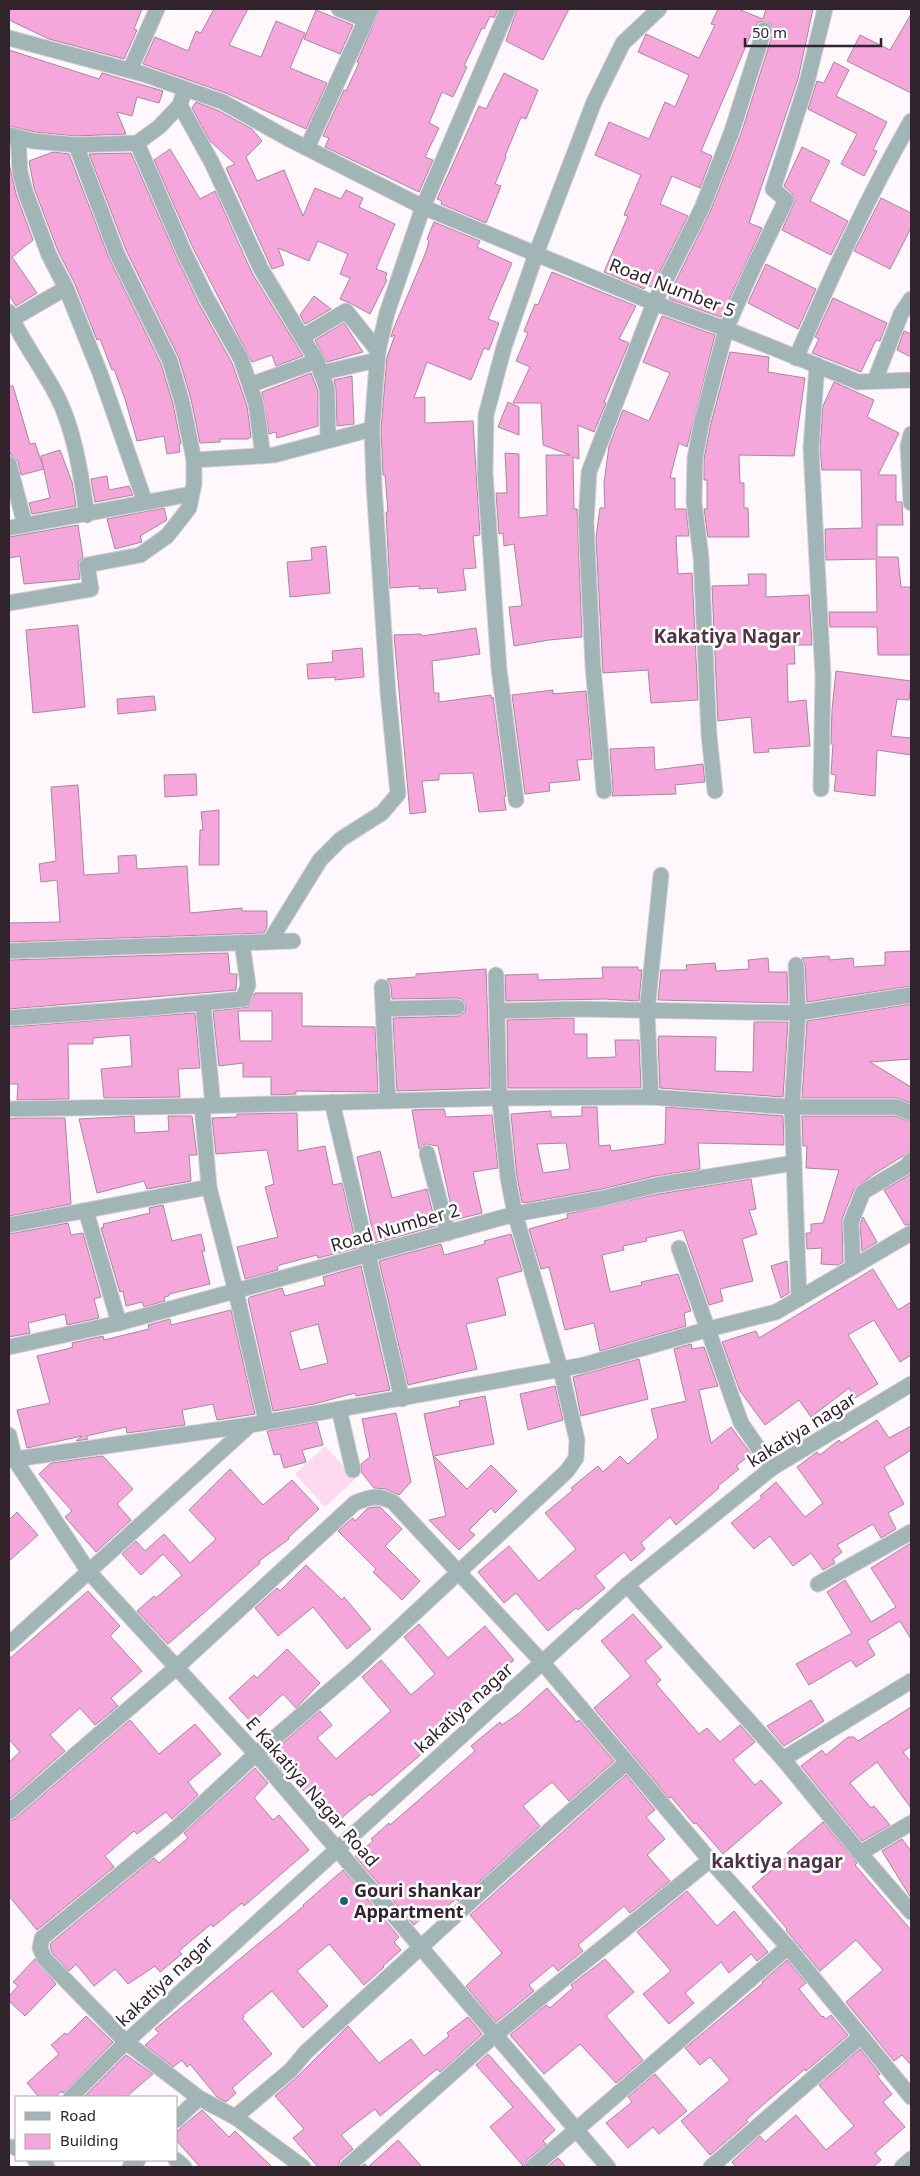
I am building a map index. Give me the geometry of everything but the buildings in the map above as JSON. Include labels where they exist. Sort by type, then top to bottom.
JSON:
[{"type":"street","points":[[130,70],[157,9]]},
{"type":"street","points":[[307,148],[368,14],[339,9]]},
{"type":"street","points":[[270,941],[320,860],[341,839],[382,813],[398,794],[388,693],[372,429],[377,355],[387,313],[423,207],[508,9]]},
{"type":"street","points":[[516,800],[499,669],[485,473],[486,414],[504,347],[536,254],[594,102],[623,42],[659,9]]},
{"type":"street","points":[[715,792],[709,735],[701,557],[694,502],[694,467],[701,425],[726,329],[786,200],[772,189],[807,82],[825,9]]},
{"type":"street","points":[[604,790],[593,666],[586,522],[589,472],[654,303],[705,200],[732,131],[764,30]]},
{"type":"street","name":"Road Number 5","points":[[9,38],[130,70],[223,102],[307,148],[423,207],[654,303],[726,329],[858,382],[911,380]]},
{"type":"street","points":[[145,502],[120,427],[66,288],[49,255],[25,191],[13,136],[34,141],[76,145],[137,143],[159,126],[180,105],[185,89]]},
{"type":"street","points":[[180,105],[212,163],[261,269],[319,367],[327,389],[328,440]]},
{"type":"street","points":[[796,358],[878,178],[911,121]]},
{"type":"street","points":[[137,143],[184,252],[206,297],[241,359],[256,404],[263,456]]},
{"type":"street","points":[[9,603],[91,589],[87,565],[140,556],[167,536],[188,508],[194,484],[194,460],[182,402],[170,361],[117,254],[76,145]]},
{"type":"street","points":[[66,288],[10,318],[57,396],[76,453],[87,515]]},
{"type":"street","points":[[875,380],[901,314],[911,299]]},
{"type":"street","points":[[302,337],[346,311],[377,355]]},
{"type":"street","points":[[250,385],[319,367],[377,355]]},
{"type":"street","points":[[817,366],[811,448],[823,676],[822,789]]},
{"type":"street","points":[[194,460],[274,455],[372,429]]},
{"type":"street","points":[[911,434],[908,446],[911,503]]},
{"type":"street","points":[[9,464],[25,525]]},
{"type":"street","points":[[9,528],[87,515],[191,494]]},
{"type":"street","points":[[651,1097],[647,1012],[661,875]]},
{"type":"street","points":[[9,951],[293,941]]},
{"type":"street","points":[[9,1018],[243,999],[248,985],[242,942]]},
{"type":"street","points":[[796,965],[798,1014],[792,1107],[799,1299]]},
{"type":"street","points":[[303,2167],[235,2117],[198,2098],[126,2042],[45,1959],[40,1948],[42,1938],[174,1830],[256,1754],[356,1668],[456,1572],[568,1470],[576,1458],[577,1440],[561,1371],[515,1214],[508,1178],[500,1098],[496,975]]},
{"type":"street","points":[[382,987],[388,1101]]},
{"type":"street","points":[[498,1011],[578,1009],[798,1014],[911,995]]},
{"type":"street","points":[[204,1003],[209,1187],[266,1421]]},
{"type":"street","points":[[384,1009],[457,1007]]},
{"type":"street","points":[[9,1108],[208,1106],[500,1098],[651,1097],[792,1107],[897,1107],[911,1113]]},
{"type":"street","points":[[332,1102],[402,1399]]},
{"type":"street","points":[[427,1153],[448,1233]]},
{"type":"street","points":[[853,1267],[851,1222],[864,1192],[907,1166],[911,1160]]},
{"type":"street","name":"Road Number 2","points":[[9,1348],[119,1323],[515,1214],[604,1198],[657,1185],[794,1163]]},
{"type":"street","points":[[9,1225],[209,1187]]},
{"type":"street","points":[[86,1210],[119,1323]]},
{"type":"street","points":[[12,1460],[250,1425],[561,1371],[776,1312],[911,1233]]},
{"type":"street","points":[[680,1248],[741,1423],[772,1468]]},
{"type":"street","name":"kakatiya nagar","points":[[73,2096],[126,2042],[627,1585],[772,1468],[911,1384]]},
{"type":"street","points":[[339,1409],[353,1470]]},
{"type":"street","points":[[9,1644],[250,1425]]},
{"type":"street","name":"E Kakatiya Nagar Road","points":[[9,1435],[12,1460],[89,1572],[256,1754],[608,2167]]},
{"type":"street","points":[[9,1812],[177,1667],[355,1503],[374,1495],[384,1497],[392,1502],[542,1663],[710,1860],[788,1946],[911,2097]]},
{"type":"street","points":[[818,1584],[911,1532]]},
{"type":"street","points":[[627,1585],[783,1758],[860,1854],[911,1912]]},
{"type":"street","points":[[783,1758],[911,1681]]},
{"type":"street","points":[[235,2117],[292,2070],[306,2052],[527,1850],[626,1763]]},
{"type":"street","points":[[860,1854],[911,1823]]},
{"type":"street","points":[[346,2167],[495,2035],[710,1860]]},
{"type":"street","points":[[533,2167],[788,1946]]},
{"type":"street","points":[[711,2167],[861,2036]]},
{"type":"street","points":[[178,2118],[198,2098]]},
{"type":"street","points":[[902,2167],[911,2159]]},
{"type":"shaded area","points":[[325,1446],[355,1479],[325,1507],[295,1474]]},
{"type":"place","name":"Gouri shankar Appartment","points":[[344,1901]]},
{"type":"district","name":"Kakatiya Nagar","points":[[727,636]]},
{"type":"district","name":"kaktiya nagar","points":[[777,1861]]}]
